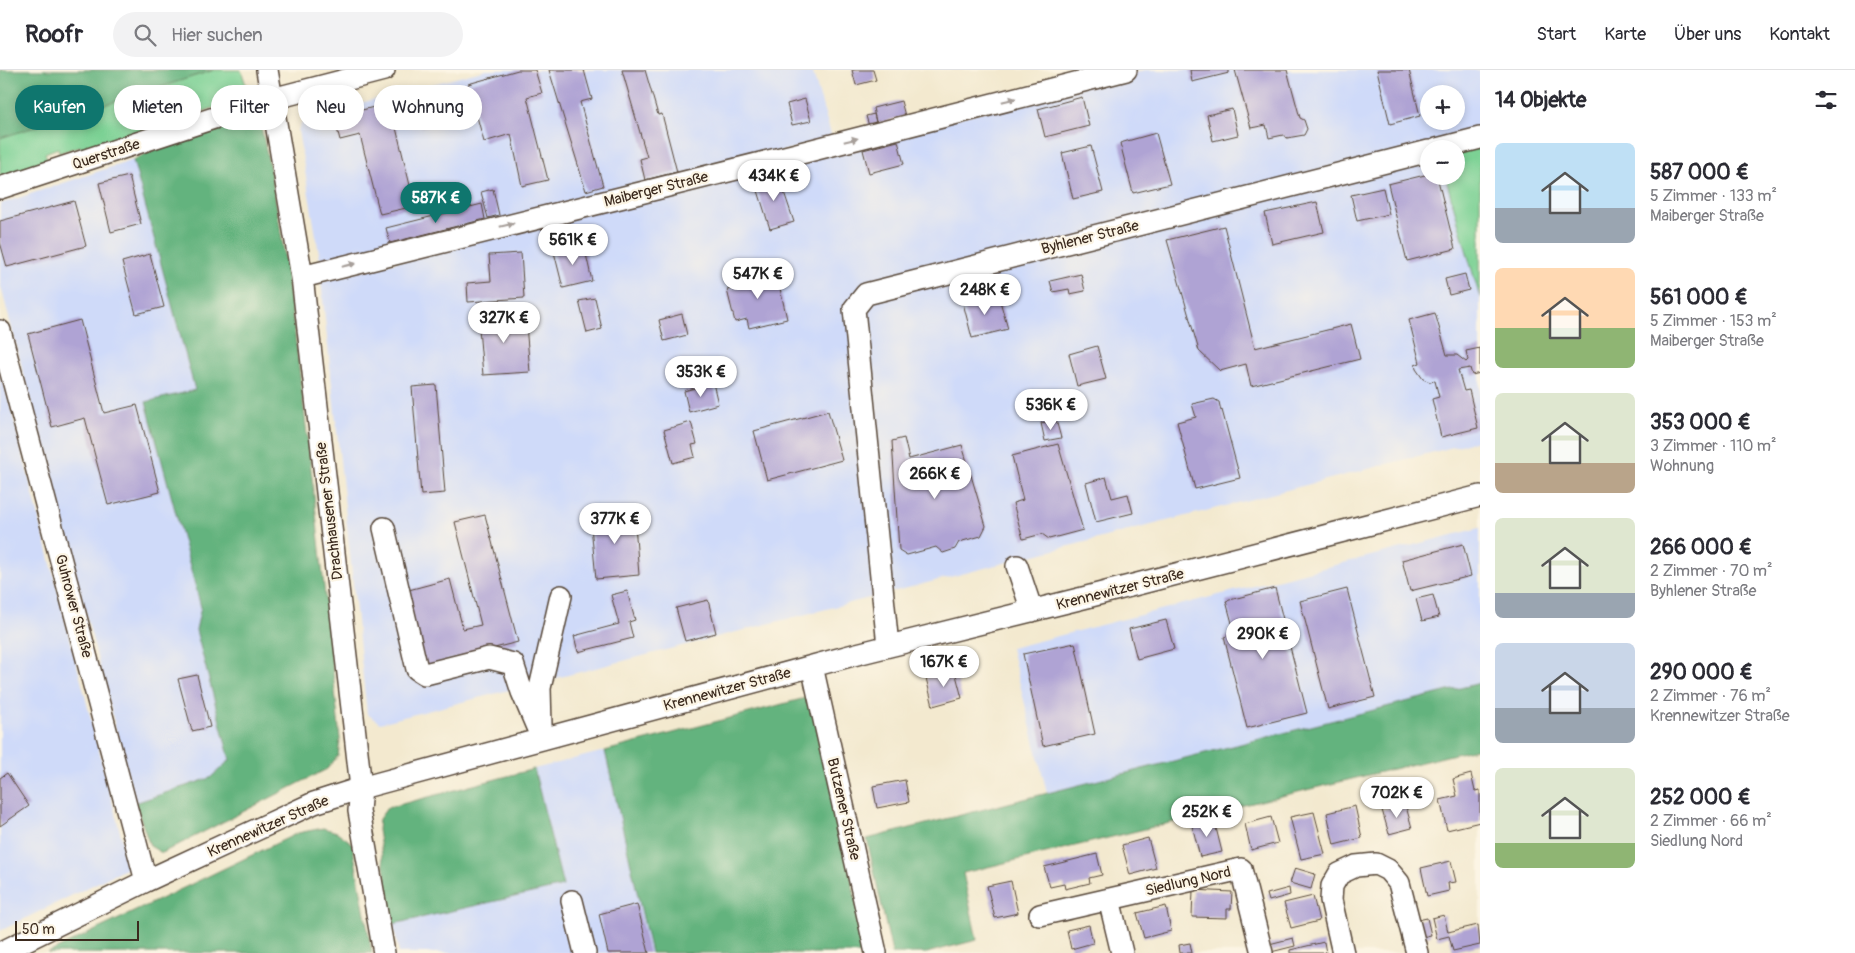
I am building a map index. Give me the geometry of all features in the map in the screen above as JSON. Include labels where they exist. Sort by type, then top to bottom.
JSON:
[{"type":"street","name":"Drachhausener Straße","points":[[267,70],[270,85]]},
{"type":"street","name":"Querstraße","points":[[288,95],[384,70]]},
{"type":"street","name":"Maiberger Straße","points":[[302,277],[1126,70]]},
{"type":"street","name":"Querstraße","points":[[0,188],[211,119]]},
{"type":"street","name":"Drachhausener Straße","points":[[277,130],[302,277],[361,788],[359,811],[384,953]]},
{"type":"street","points":[[1465,142],[1480,138]]},
{"type":"street","name":"Byhlener Straße","points":[[888,646],[854,309],[866,294],[1420,153]]},
{"type":"street","name":"Guhrower Straße","points":[[0,331],[146,881]]},
{"type":"street","name":"Krennewitzer Straße","points":[[0,953],[146,881],[314,803],[361,788],[888,646],[1480,496]]},
{"type":"street","points":[[384,528],[416,670],[425,674],[489,658],[513,664],[522,692],[542,739]]},
{"type":"street","points":[[1018,566],[1032,611]]},
{"type":"street","points":[[542,739],[540,688],[562,596]]},
{"type":"street","name":"Butzener Straße","points":[[812,666],[876,953]]},
{"type":"street","points":[[1343,953],[1331,900],[1332,886],[1339,874],[1356,866],[1376,864],[1388,870],[1400,883],[1418,953]]},
{"type":"street","name":"Siedlung Nord","points":[[1040,915],[1241,869],[1262,953]]},
{"type":"street","points":[[1109,900],[1122,953]]},
{"type":"street","points":[[572,901],[585,953]]},
{"type":"shaded area","points":[[486,70],[812,70],[832,138],[322,271],[298,130],[364,130],[364,102],[374,100],[374,130],[482,130],[482,85],[429,85]]},
{"type":"shaded area","points":[[1145,70],[1480,70],[1480,440],[380,723],[367,714],[321,281]]},
{"type":"shaded area","points":[[133,160],[195,390],[146,402],[201,607],[196,630],[230,760],[210,778],[135,803],[0,283],[0,204]]},
{"type":"shaded area","points":[[0,366],[129,867],[0,931]]},
{"type":"shaded area","points":[[1480,528],[1480,683],[1047,793],[1011,648]]},
{"type":"shaded area","points":[[605,751],[651,953],[399,953],[393,924],[563,886],[534,769]]},
{"type":"green space","points":[[0,70],[214,70],[167,85],[114,85],[114,102],[104,105],[104,85],[15,85],[15,130],[25,130],[0,138]]},
{"type":"green space","points":[[214,70],[241,70],[246,85],[211,85],[211,109],[201,112],[201,85],[167,85]]},
{"type":"green space","points":[[114,102],[114,130],[146,130],[82,151],[80,146],[59,153],[58,148],[45,153],[49,163],[0,178],[0,138],[25,130],[104,130],[104,105]]},
{"type":"green space","points":[[218,130],[262,130],[274,192],[294,325],[340,739],[338,756],[327,769],[162,853],[150,846],[135,803],[210,778],[230,760],[196,630],[201,607],[146,402],[195,390],[133,160],[162,146]]},
{"type":"green space","points":[[1480,147],[1480,298],[1448,185],[1465,185],[1465,150]]},
{"type":"green space","points":[[1480,683],[1480,748],[963,873],[977,940],[926,953],[892,953],[867,839]]},
{"type":"green space","points":[[813,696],[867,953],[651,953],[605,751]]},
{"type":"green space","points":[[534,769],[563,886],[393,924],[378,830],[379,819],[387,808]]},
{"type":"green space","points":[[323,828],[337,832],[352,843],[372,953],[48,953],[298,833]]},
{"type":"building","points":[[518,70],[535,70],[542,93],[527,97],[548,180],[522,186],[511,134],[484,142],[481,130],[482,85],[468,84]]},
{"type":"building","points":[[549,70],[584,70],[592,99],[580,102],[603,186],[586,191]]},
{"type":"building","points":[[622,70],[645,70],[658,115],[662,114],[677,172],[645,180],[640,159],[647,157]]},
{"type":"building","points":[[852,70],[873,70],[876,80],[856,85]]},
{"type":"building","points":[[1190,70],[1229,70],[1229,73],[1192,82]]},
{"type":"building","points":[[1235,70],[1287,70],[1300,118],[1304,120],[1307,129],[1304,135],[1287,138],[1283,135],[1269,138],[1266,125],[1251,128]]},
{"type":"building","points":[[1377,70],[1409,70],[1420,116],[1390,124]]},
{"type":"building","points":[[1082,97],[1089,126],[1045,137],[1038,109]]},
{"type":"building","points":[[805,99],[811,121],[792,125],[787,104]]},
{"type":"building","points":[[901,101],[905,116],[869,126],[866,116],[874,114],[876,122],[873,108]]},
{"type":"building","points":[[374,107],[374,130],[397,130],[415,206],[380,214],[360,135],[340,140],[337,130],[364,130],[364,110]]},
{"type":"building","points":[[1232,109],[1238,135],[1213,141],[1207,115]]},
{"type":"building","points":[[1156,133],[1170,184],[1133,193],[1120,143]]},
{"type":"building","points":[[898,141],[904,164],[869,173],[863,150]]},
{"type":"building","points":[[1091,146],[1103,192],[1073,199],[1062,153]]},
{"type":"building","points":[[778,174],[794,222],[770,229],[755,181]]},
{"type":"building","points":[[129,176],[141,224],[111,232],[99,183]]},
{"type":"building","points":[[1420,176],[1420,185],[1439,185],[1455,249],[1407,261],[1388,184]]},
{"type":"building","points":[[1383,188],[1389,214],[1357,221],[1351,195]]},
{"type":"building","points":[[493,189],[499,215],[488,218],[481,192]]},
{"type":"building","points":[[74,201],[86,246],[7,267],[0,242],[0,221]]},
{"type":"building","points":[[1317,202],[1324,232],[1272,244],[1265,213]]},
{"type":"building","points":[[482,204],[485,219],[390,243],[386,228]]},
{"type":"building","points":[[1224,226],[1255,348],[1351,324],[1360,359],[1251,386],[1246,364],[1220,371],[1199,351],[1167,240]]},
{"type":"building","points":[[584,245],[592,281],[563,288],[554,252]]},
{"type":"building","points":[[521,253],[524,298],[468,302],[467,283],[491,281],[489,255]]},
{"type":"building","points":[[150,254],[164,307],[136,314],[122,262]]},
{"type":"building","points":[[776,271],[787,319],[749,328],[747,319],[735,322],[727,290],[740,287],[738,280]]},
{"type":"building","points":[[1081,274],[1085,291],[1070,294],[1069,289],[1053,292],[1050,281]]},
{"type":"building","points":[[1465,274],[1469,290],[1449,295],[1445,279]]},
{"type":"building","points":[[998,294],[1008,329],[972,338],[963,303]]},
{"type":"building","points":[[595,298],[602,329],[587,333],[579,301]]},
{"type":"building","points":[[525,313],[530,372],[483,375],[478,317]]},
{"type":"building","points":[[1435,313],[1447,355],[1457,355],[1466,362],[1468,360],[1466,351],[1480,348],[1480,373],[1472,375],[1470,368],[1458,370],[1464,391],[1469,390],[1478,428],[1441,437],[1432,399],[1439,397],[1435,381],[1430,382],[1423,379],[1416,369],[1415,365],[1420,363],[1409,320]]},
{"type":"building","points":[[682,314],[687,335],[664,341],[659,320]]},
{"type":"building","points":[[80,320],[104,413],[137,405],[160,492],[108,505],[85,418],[52,427],[28,334]]},
{"type":"building","points":[[1097,346],[1106,379],[1077,386],[1069,354]]},
{"type":"building","points":[[713,383],[718,404],[689,412],[684,391]]},
{"type":"building","points":[[436,385],[445,493],[421,495],[412,387]]},
{"type":"building","points":[[1214,399],[1219,402],[1222,410],[1240,478],[1195,489],[1177,422],[1196,417],[1192,404]]},
{"type":"building","points":[[828,411],[842,460],[767,480],[754,431]]},
{"type":"building","points":[[1056,420],[1061,438],[1045,441],[1041,423]]},
{"type":"building","points":[[691,422],[697,444],[692,445],[695,457],[673,463],[664,430]]},
{"type":"building","points":[[904,438],[909,459],[962,445],[986,526],[981,536],[959,542],[955,549],[943,553],[936,547],[907,555],[899,550],[892,441]]},
{"type":"building","points":[[1058,444],[1083,530],[1049,539],[1042,534],[1023,539],[1013,503],[1023,500],[1012,456]]},
{"type":"building","points":[[1106,477],[1112,498],[1128,494],[1133,513],[1096,522],[1086,483]]},
{"type":"building","points":[[634,512],[639,575],[596,579],[590,515]]},
{"type":"building","points":[[485,515],[518,642],[424,666],[405,591],[450,579],[463,629],[481,625],[455,522]]},
{"type":"building","points":[[1463,544],[1471,576],[1410,591],[1402,560]]},
{"type":"building","points":[[1275,588],[1307,713],[1247,728],[1224,637],[1235,634],[1226,601]]},
{"type":"building","points":[[1347,589],[1375,697],[1328,709],[1300,601]]},
{"type":"building","points":[[627,591],[635,620],[629,622],[633,638],[578,652],[574,636],[619,624],[611,595]]},
{"type":"building","points":[[1433,595],[1439,617],[1422,621],[1416,599]]},
{"type":"building","points":[[708,600],[716,633],[685,641],[676,608]]},
{"type":"building","points":[[1166,620],[1174,649],[1137,659],[1129,629]]},
{"type":"building","points":[[1075,643],[1095,734],[1043,746],[1023,654]]},
{"type":"building","points":[[955,671],[962,698],[933,706],[926,678]]},
{"type":"building","points":[[197,675],[210,727],[192,731],[178,679]]},
{"type":"building","points":[[7,773],[29,806],[0,826],[0,778]]},
{"type":"building","points":[[1471,774],[1475,791],[1480,790],[1480,822],[1447,830],[1440,800],[1457,796],[1453,779]]},
{"type":"building","points":[[905,780],[909,802],[877,808],[873,786]]},
{"type":"building","points":[[1405,803],[1412,828],[1389,834],[1382,810]]},
{"type":"building","points":[[1355,806],[1362,838],[1334,845],[1327,813]]},
{"type":"building","points":[[1314,812],[1325,854],[1301,859],[1290,817]]},
{"type":"building","points":[[1271,817],[1278,843],[1251,850],[1245,824]]},
{"type":"building","points":[[1214,820],[1222,852],[1200,857],[1192,825]]},
{"type":"building","points":[[1148,838],[1156,868],[1130,875],[1122,845]]},
{"type":"building","points":[[1097,854],[1102,875],[1089,878],[1090,883],[1065,889],[1064,884],[1050,887],[1044,867]]},
{"type":"building","points":[[1451,861],[1456,882],[1448,883],[1449,891],[1427,896],[1421,868]]},
{"type":"building","points":[[1295,868],[1315,874],[1311,889],[1290,883]]},
{"type":"building","points":[[1011,881],[1018,913],[995,918],[987,886]]},
{"type":"building","points":[[1289,888],[1290,895],[1269,901],[1267,894]]},
{"type":"building","points":[[1193,890],[1232,892],[1231,909],[1227,909],[1227,918],[1192,917]]},
{"type":"building","points":[[1313,896],[1319,921],[1291,928],[1284,903]]},
{"type":"building","points":[[637,904],[649,953],[608,953],[599,914]]},
{"type":"building","points":[[1166,906],[1171,931],[1144,938],[1137,913]]},
{"type":"building","points":[[1444,915],[1448,932],[1478,925],[1480,945],[1453,951],[1449,936],[1437,939],[1432,918]]},
{"type":"building","points":[[1427,918],[1431,935],[1422,937],[1418,920]]},
{"type":"building","points":[[1089,925],[1093,943],[1071,949],[1067,930]]},
{"type":"building","points":[[1293,938],[1295,946],[1271,952],[1269,944]]},
{"type":"building","points":[[1324,942],[1326,953],[1290,953],[1290,950]]},
{"type":"building","points":[[1190,943],[1192,953],[1180,953],[1179,945]]}]
